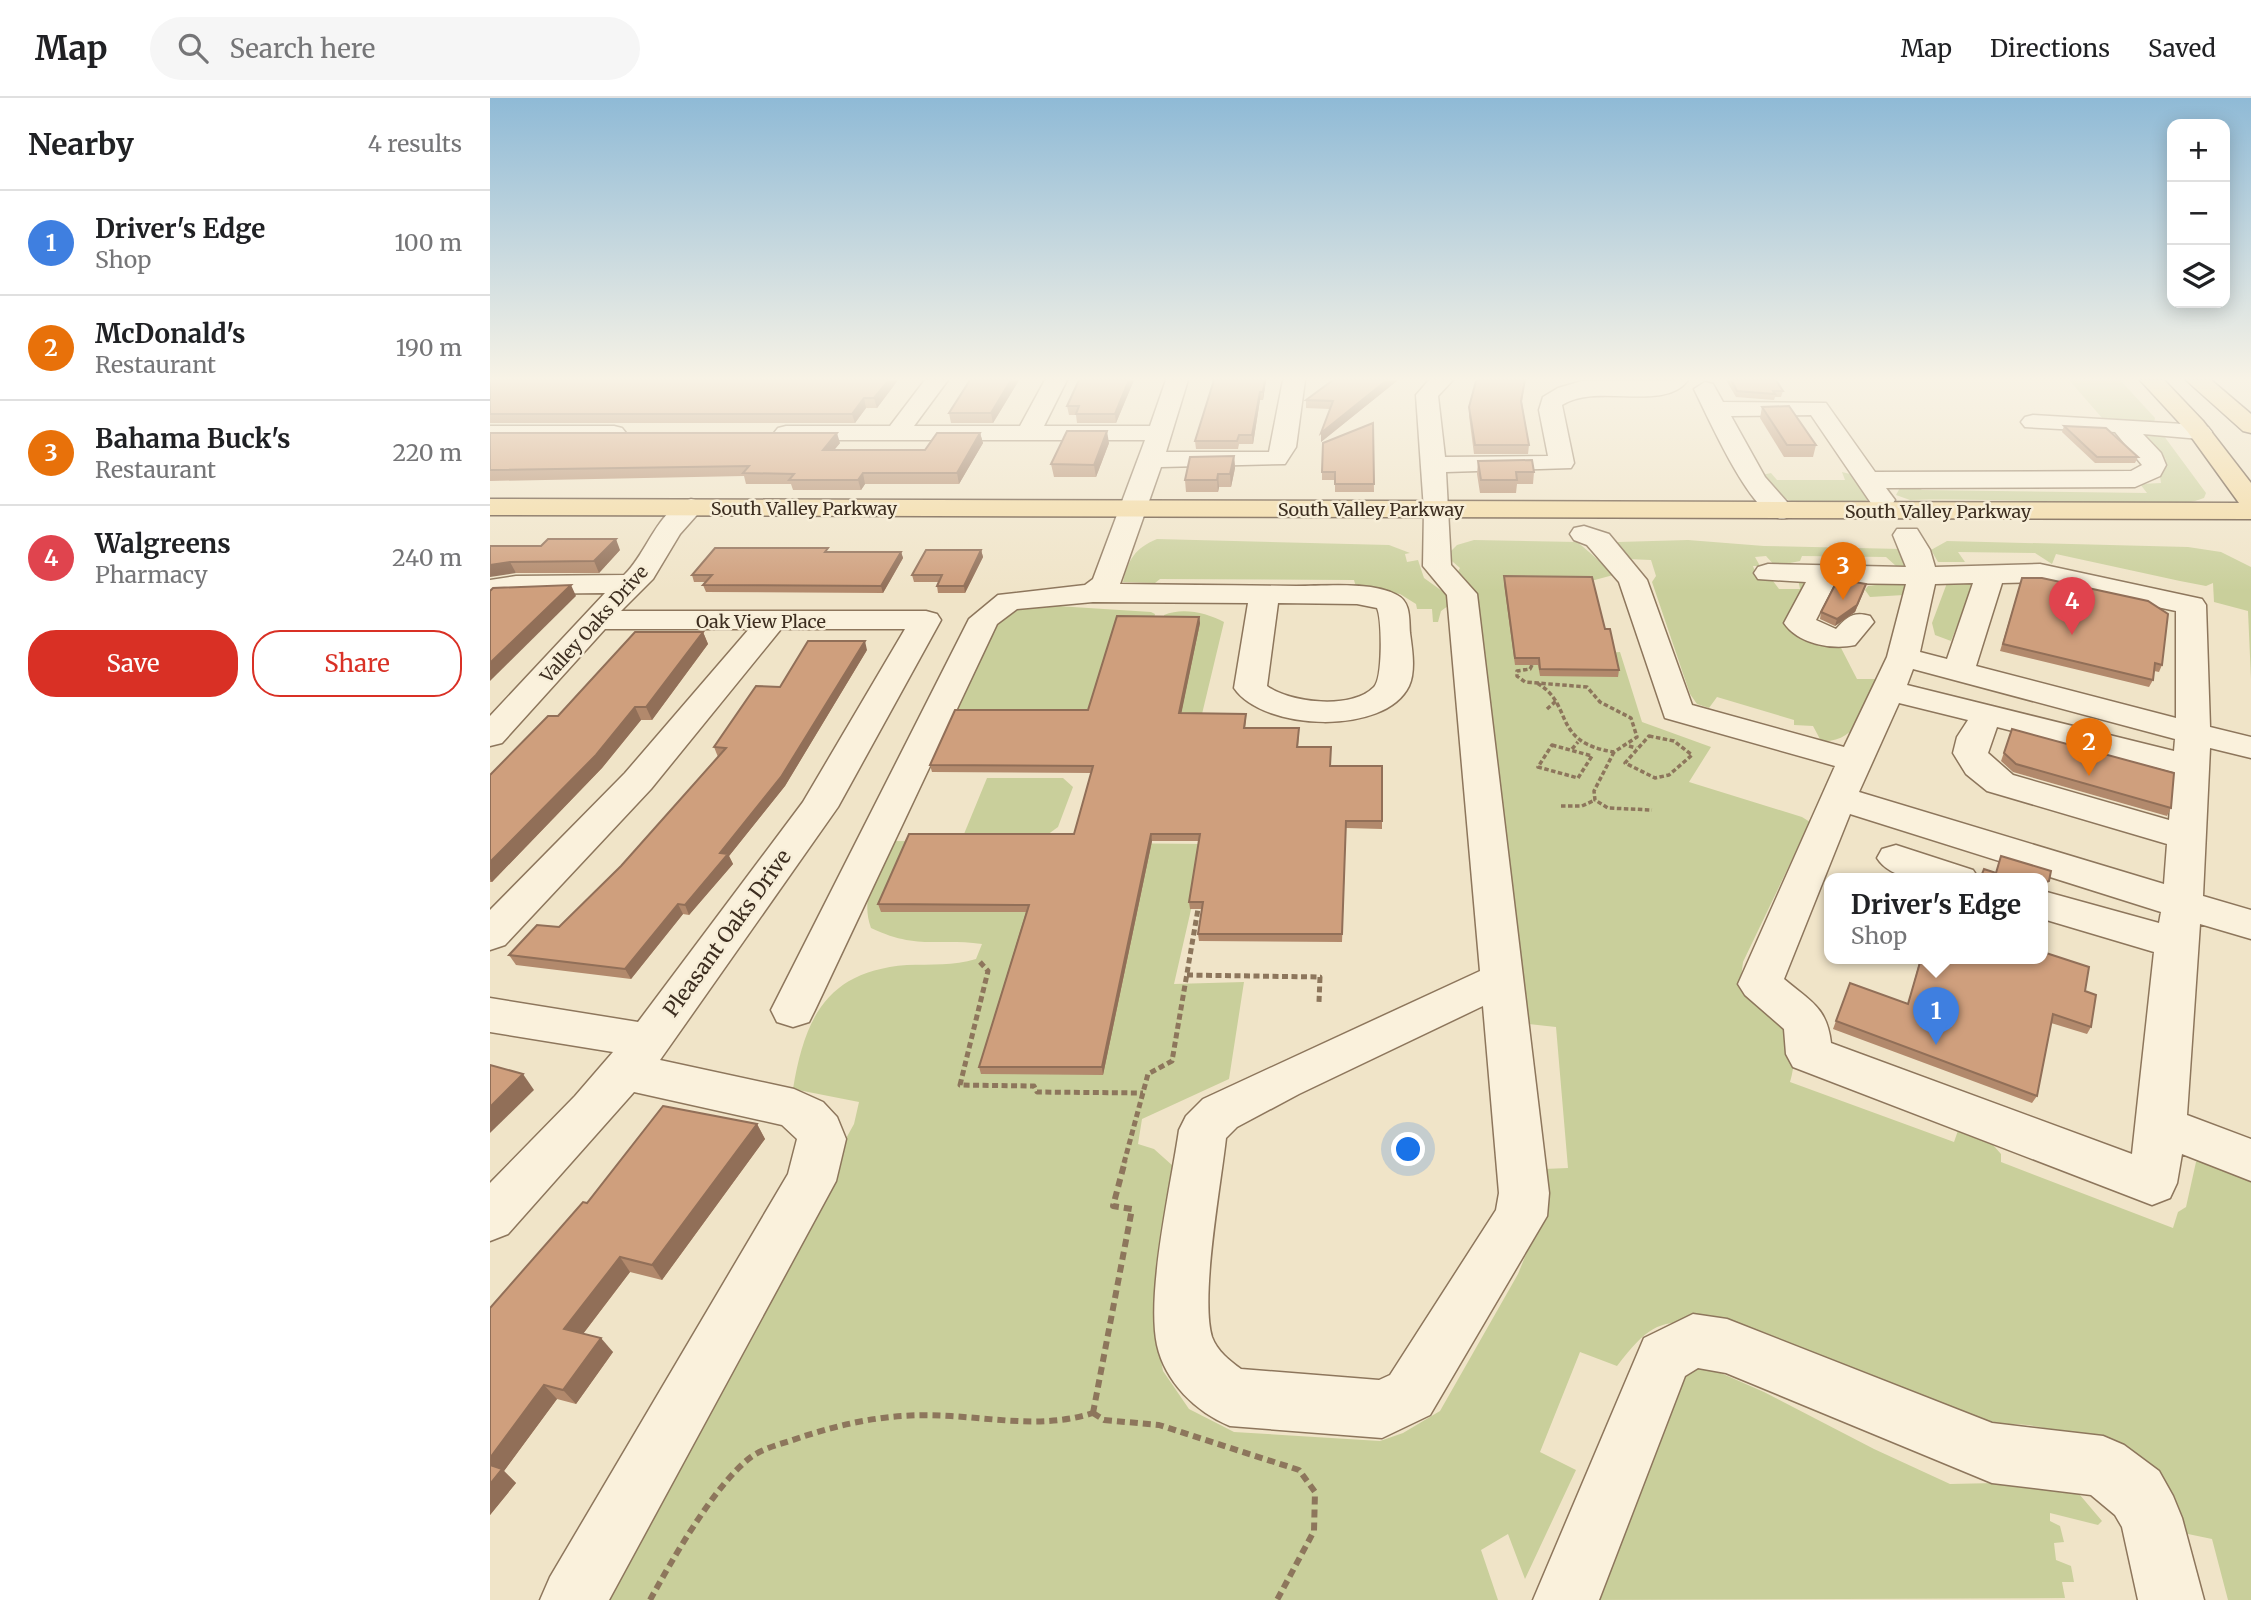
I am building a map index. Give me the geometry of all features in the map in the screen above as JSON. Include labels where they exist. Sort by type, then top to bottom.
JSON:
[{"type":"main road","points":[[2213,450],[2251,501]]},
{"type":"main road","name":"South Valley Parkway","points":[[490,507],[691,508],[1130,520],[1436,521],[1782,511],[1898,523],[2251,536]]},
{"type":"main road","name":"South Valley Parkway","points":[[1436,521],[1584,534],[2251,511]]},
{"type":"main road","name":"South Valley Parkway","points":[[490,530],[669,530],[1130,520]]},
{"type":"street","points":[[1093,593],[1106,584],[1153,450]]},
{"type":"street","points":[[1150,460],[1276,458],[1282,450]]},
{"type":"street","points":[[1432,450],[1437,566],[1462,594],[1502,979],[1524,1193],[1521,1216],[1410,1395],[1382,1409],[1230,1398],[1204,1376],[1185,1345],[1182,1294],[1203,1130],[1220,1113],[1272,1086],[1502,979]]},
{"type":"street","points":[[1433,465],[1562,463],[1559,450]]},
{"type":"street","points":[[1738,450],[1754,480],[1782,511]]},
{"type":"street","points":[[1768,573],[1924,576],[1985,590],[2040,573],[2191,605],[2192,749],[2162,1126],[2152,1183],[1809,1054],[1806,1022],[1760,984],[1845,779],[1903,657],[1924,576],[1919,551],[1847,450]]},
{"type":"street","points":[[2062,450],[2090,479]]},
{"type":"street","points":[[1868,480],[2135,479],[2151,471],[2154,465],[2145,450]]},
{"type":"street","name":"Valley Oaks Drive","points":[[490,736],[643,573],[669,530],[691,508]]},
{"type":"street","points":[[1584,534],[1599,540],[1602,549],[1620,563],[1633,580],[1677,711],[1845,779],[1917,822],[2179,923]]},
{"type":"street","points":[[1825,574],[1799,623],[1809,630],[1833,638],[1844,638],[1860,616],[1875,574]]},
{"type":"street","points":[[490,589],[516,584],[632,584]]},
{"type":"street","points":[[1961,661],[1980,648],[1993,611],[1985,590]]},
{"type":"street","points":[[793,1010],[984,619],[1009,601],[1093,593],[1264,594],[1357,595],[1387,601],[1394,609],[1394,683],[1387,694],[1371,703],[1324,712],[1279,706],[1260,697],[1250,688],[1264,594]]},
{"type":"street","name":"Oak View Place","points":[[597,620],[926,620]]},
{"type":"street","name":"Pleasant Oaks Drive","points":[[490,1218],[637,1056],[818,807],[926,620]]},
{"type":"street","points":[[490,935],[638,781],[772,621]]},
{"type":"street","points":[[1903,657],[1961,661],[2192,749]]},
{"type":"street","points":[[1887,690],[1989,715],[2192,749],[2251,748]]},
{"type":"street","points":[[1989,715],[1972,738],[1971,753],[1975,766],[2000,783],[2186,836]]},
{"type":"street","points":[[1917,822],[1908,847],[1893,868],[1923,873]]},
{"type":"street","points":[[2048,906],[2179,923],[2251,925]]},
{"type":"street","points":[[490,1015],[637,1056],[794,1108],[810,1116],[821,1129],[822,1146],[811,1181],[573,1600]]},
{"type":"street","points":[[2162,1126],[2251,1160]]},
{"type":"street","points":[[1566,1600],[1664,1357],[1693,1341],[1727,1346],[1993,1454],[2103,1466],[2137,1493],[2151,1518],[2171,1600]]},
{"type":"path","points":[[1532,665],[1517,671],[1517,676],[1525,682],[1587,687],[1603,705],[1631,718],[1636,724],[1637,737],[1628,746],[1614,752],[1578,742],[1566,729],[1560,704],[1553,694],[1537,683]]},
{"type":"path","points":[[1573,677],[1573,684]]},
{"type":"path","points":[[1553,694],[1564,684]]},
{"type":"path","points":[[1548,709],[1556,701]]},
{"type":"path","points":[[1655,735],[1688,747],[1692,755],[1674,775],[1662,779],[1625,763],[1636,748],[1648,737],[1655,735]]},
{"type":"path","points":[[1572,750],[1578,742]]},
{"type":"path","points":[[1552,745],[1572,750],[1592,756],[1577,778],[1538,767],[1552,745]]},
{"type":"path","points":[[1628,746],[1636,748]]},
{"type":"path","points":[[1595,800],[1594,791],[1614,752]]},
{"type":"path","points":[[1561,806],[1582,806],[1595,800]]},
{"type":"path","points":[[1595,800],[1608,808],[1651,810]]},
{"type":"path","points":[[1093,1413],[1132,1209],[1113,1206],[1148,1074],[1172,1062],[1198,909]]},
{"type":"path","points":[[980,962],[988,971],[960,1084],[1034,1086],[1037,1092],[1143,1093]]},
{"type":"path","points":[[1186,975],[1321,977],[1320,1002]]},
{"type":"path","points":[[650,1600],[709,1507],[750,1458],[785,1442],[854,1419],[908,1413],[1016,1421],[1074,1421],[1093,1413]]},
{"type":"path","points":[[1093,1413],[1104,1420],[1159,1425],[1299,1470],[1315,1492],[1314,1531],[1277,1600]]},
{"type":"green space","points":[[2151,450],[2174,450],[2206,493],[2204,498],[2187,503],[2158,504],[1910,500],[1896,495],[1901,486],[1914,483],[1922,490],[2147,493],[2140,484],[2161,483],[2158,463],[2166,459]]},
{"type":"green space","points":[[1842,472],[1854,475],[1869,499],[1841,506],[1794,502],[1779,494],[1762,475],[1771,473],[1777,480],[1845,480]]},
{"type":"green space","points":[[1157,539],[1389,545],[1410,553],[1405,554],[1407,562],[1418,560],[1424,578],[1449,596],[1448,606],[1441,611],[1438,622],[1433,622],[1432,609],[1417,609],[1416,604],[1400,594],[1356,587],[1354,580],[1160,579],[1155,583],[1123,582],[1127,567],[1134,556],[1143,546]]},
{"type":"green space","points":[[1474,540],[1577,542],[1617,574],[1591,581],[1518,659],[1620,652],[1642,722],[1711,747],[1689,782],[1802,817],[1810,822],[1743,962],[1741,978],[1774,1013],[1789,1036],[1793,1049],[1790,1082],[1954,1142],[1961,1122],[1990,1133],[1993,1145],[2001,1154],[2001,1162],[2173,1228],[2178,1212],[2186,1207],[2196,1162],[2211,1149],[2251,1163],[2251,1600],[2228,1600],[2212,1539],[2164,1529],[2122,1470],[2108,1456],[2076,1438],[2026,1425],[1973,1427],[1717,1322],[1682,1322],[1659,1326],[1649,1332],[1617,1366],[1580,1352],[1540,1452],[1576,1470],[1525,1579],[1508,1534],[1481,1550],[1498,1600],[591,1600],[854,1124],[859,1102],[793,1089],[798,1063],[814,1019],[825,1002],[839,988],[858,977],[880,969],[951,964],[976,959],[982,944],[915,941],[887,935],[871,928],[867,905],[869,894],[893,841],[1206,844],[1174,984],[1244,982],[1229,1079],[1142,1119],[1138,1144],[1154,1149],[1173,1166],[1156,1335],[1163,1371],[1189,1409],[1234,1432],[1380,1441],[1403,1433],[1440,1411],[1518,1274],[1542,1215],[1544,1169],[1568,1168],[1556,1027],[1520,1023],[1456,575],[1460,568],[1446,556],[1457,545]]},
{"type":"green space","points":[[1688,540],[1764,546],[1902,549],[1911,566],[1896,566],[1886,557],[1802,556],[1800,561],[1775,566],[1766,556],[1755,557],[1760,566],[1753,566],[1758,579],[1773,581],[1779,589],[1800,589],[1798,579],[1808,583],[1792,619],[1840,646],[1857,679],[1875,679],[1863,712],[1852,730],[1834,740],[1821,741],[1813,726],[1794,725],[1794,720],[1717,697],[1709,708],[1697,704],[1690,694],[1652,582],[1656,576],[1651,560],[1627,559],[1614,548],[1618,542]]},
{"type":"green space","points":[[1947,541],[2188,547],[2221,552],[2251,567],[2251,679],[2248,611],[2214,602],[2213,583],[2206,586],[2056,554],[2052,564],[2035,553],[1958,552],[1965,562],[1938,562],[1931,550]]},
{"type":"green space","points":[[1966,579],[1974,584],[1951,641],[1935,635],[1932,623],[1947,583]]},
{"type":"green space","points":[[1900,582],[1909,585],[1904,595],[1870,597],[1865,590],[1868,586]]},
{"type":"green space","points":[[1058,604],[1057,606],[1151,612],[1155,614],[1153,624],[1165,621],[1164,615],[1179,611],[1203,614],[1224,622],[1202,714],[1092,720],[950,718],[993,623],[1016,606]]},
{"type":"green space","points":[[987,778],[1063,778],[1073,787],[1058,827],[1047,835],[964,834]]},
{"type":"green space","points":[[1707,1367],[1764,1392],[1874,1449],[1950,1484],[1996,1483],[2074,1488],[2102,1521],[2098,1525],[2050,1513],[2050,1521],[2060,1526],[2064,1542],[2054,1543],[2056,1560],[2071,1566],[2074,1582],[2062,1582],[2065,1598],[1585,1600],[1684,1372]]},
{"type":"building","points":[[490,450],[970,450],[957,473],[863,473],[858,480],[789,480],[794,474],[743,473],[749,466],[490,470]]},
{"type":"building","points":[[1058,450],[1100,450],[1094,465],[1051,464]]},
{"type":"building","points":[[1323,450],[1373,450],[1374,484],[1335,484],[1335,472],[1322,472]]},
{"type":"building","points":[[2090,450],[2130,450],[2138,457],[2097,457]]},
{"type":"building","points":[[1234,456],[1230,474],[1218,474],[1217,480],[1185,480],[1190,457]]},
{"type":"building","points":[[1532,460],[1534,472],[1516,472],[1517,480],[1481,480],[1478,461]]},
{"type":"building","points":[[548,539],[616,539],[594,561],[510,562],[490,565],[490,546],[541,546]]},
{"type":"building","points":[[715,548],[828,548],[825,552],[901,552],[881,586],[703,585],[712,575],[692,575]]},
{"type":"building","points":[[926,550],[981,550],[964,586],[937,586],[942,575],[912,575]]},
{"type":"building","points":[[1504,576],[1592,577],[1605,629],[1610,629],[1619,670],[1540,669],[1539,658],[1515,658]]},
{"type":"building","points":[[2022,578],[2042,578],[2148,601],[2168,614],[2162,665],[2155,663],[2153,680],[2003,644]]},
{"type":"building","points":[[1838,579],[1866,584],[1857,605],[1837,619],[1821,612]]},
{"type":"building","points":[[571,585],[490,663],[490,591],[493,588]]},
{"type":"building","points":[[1117,616],[1199,617],[1179,713],[1246,714],[1244,728],[1299,728],[1297,747],[1331,747],[1330,766],[1382,766],[1382,821],[1346,821],[1342,934],[1198,934],[1203,902],[1189,902],[1200,834],[1151,834],[1102,1067],[979,1067],[1029,905],[878,904],[909,834],[1074,834],[1093,766],[930,765],[955,710],[1088,710]]},
{"type":"building","points":[[635,632],[703,632],[646,707],[635,707],[596,755],[490,862],[490,775],[548,716],[558,716]]},
{"type":"building","points":[[808,641],[865,641],[781,777],[720,853],[728,854],[685,905],[678,904],[625,969],[509,955],[537,925],[559,927],[621,866],[726,748],[714,747],[756,686],[780,687]]},
{"type":"building","points":[[2012,729],[2174,773],[2171,808],[2016,764],[2004,753]]},
{"type":"building","points":[[2001,856],[2051,871],[2048,881],[2048,873],[1996,873]]},
{"type":"building","points":[[2048,954],[2089,967],[2085,991],[2096,995],[2091,1027],[2053,1014],[2037,1096],[1836,1021],[1850,983],[1908,1004],[1920,964],[2048,964]]},
{"type":"building","points":[[490,1065],[523,1074],[490,1107]]},
{"type":"building","points":[[663,1106],[757,1124],[652,1265],[620,1257],[564,1329],[601,1338],[563,1390],[544,1385],[490,1458],[490,1308],[583,1202],[587,1203]]},
{"type":"building","points":[[490,1465],[502,1469],[490,1484]]},
{"type":"place","name":"Bahama Buck's","points":[[1843,600]]},
{"type":"place","name":"Walgreens","points":[[2072,635]]},
{"type":"place","name":"McDonald's","points":[[2089,776]]},
{"type":"place","name":"Driver's Edge","points":[[1936,1045]]}]
